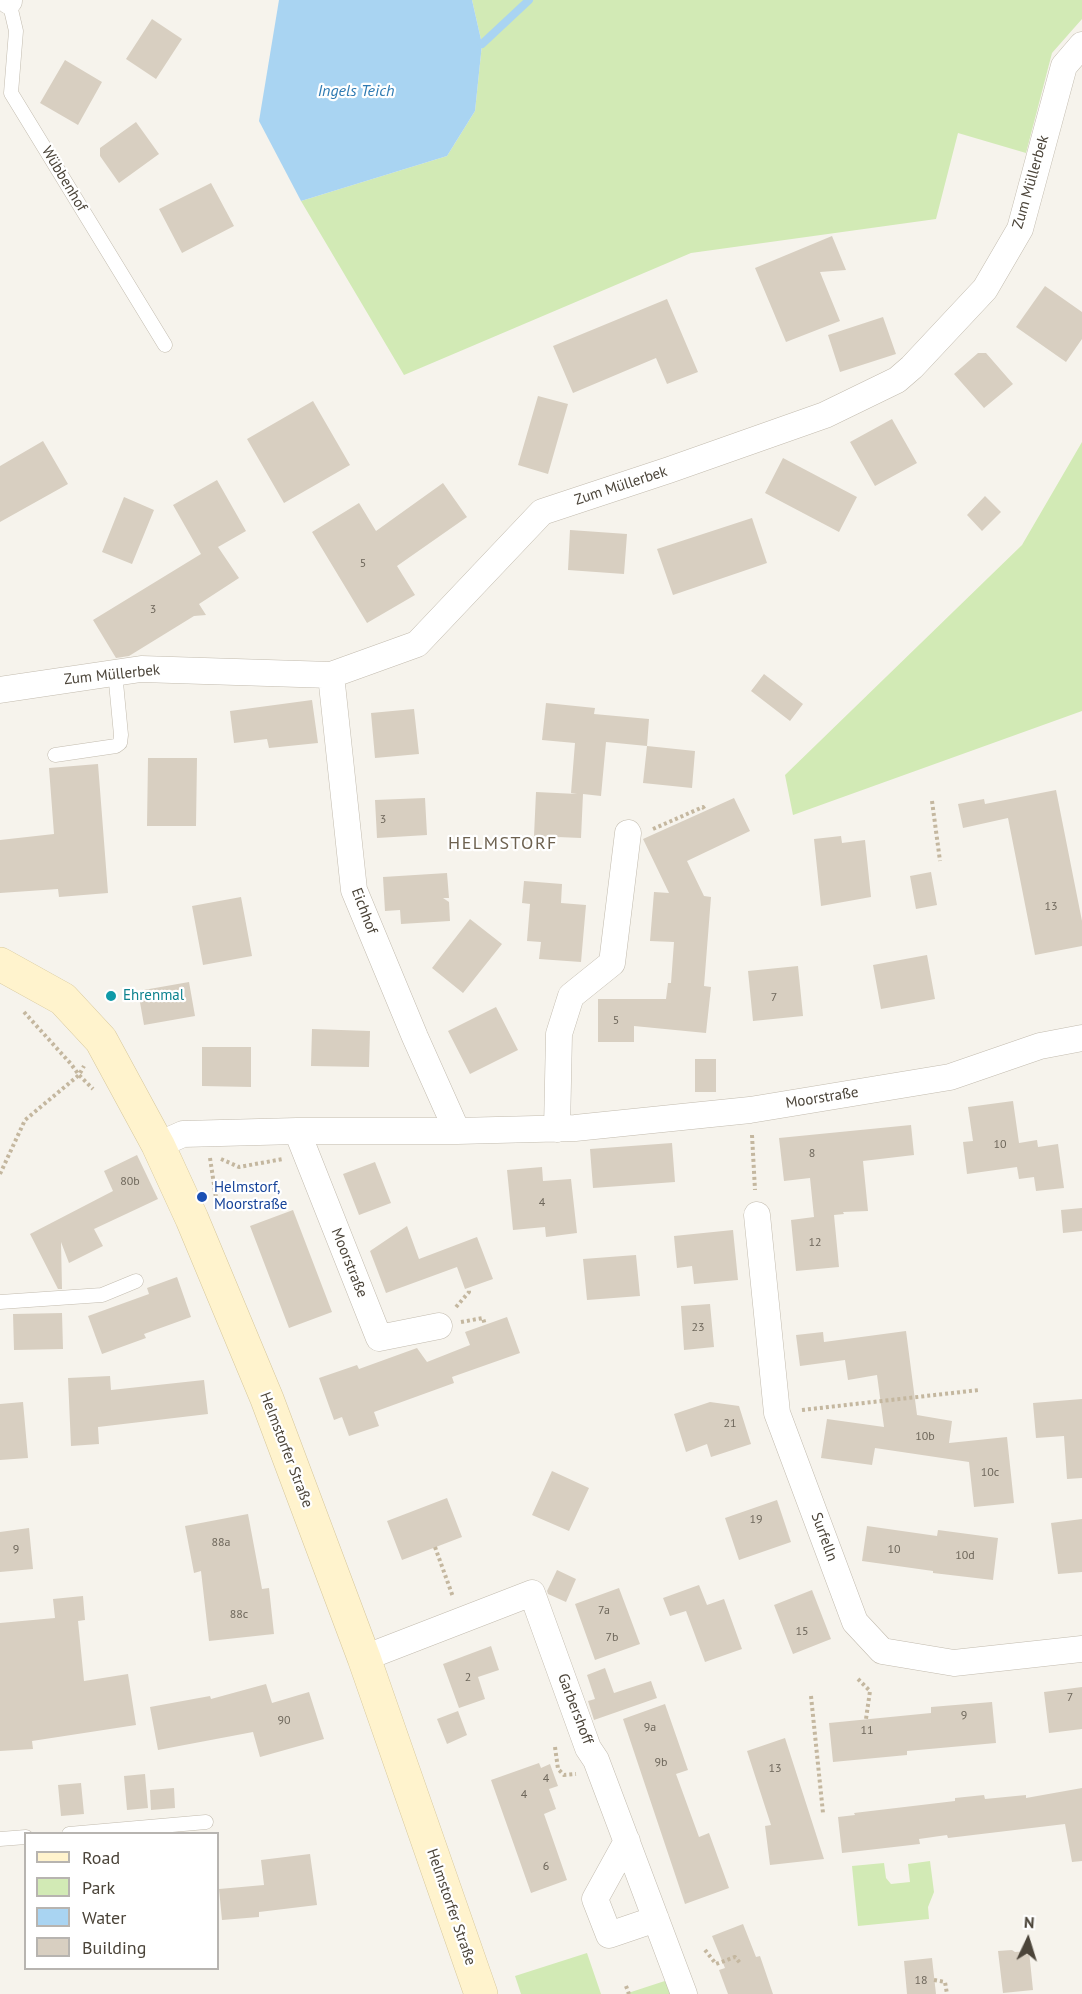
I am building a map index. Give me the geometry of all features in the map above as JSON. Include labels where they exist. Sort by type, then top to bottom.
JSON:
[{"type":"main road","name":"Helmstorfer Straße","points":[[0,964],[63,999],[101,1040],[158,1145],[192,1219],[267,1399],[364,1658],[481,1994]]},
{"type":"street","name":"Zum Müllerbek","points":[[0,690],[141,669],[331,675],[417,644],[542,512],[825,415],[897,380],[985,289],[1020,229],[1064,66],[1082,45]]},
{"type":"street","name":"Eichhof","points":[[331,675],[354,890],[457,1131]]},
{"type":"street","points":[[557,1129],[559,1034],[571,996],[612,963],[628,833]]},
{"type":"street","name":"Moorstraße","points":[[158,1145],[183,1134],[302,1143],[457,1131],[575,1128],[750,1110],[950,1077],[1040,1046],[1082,1038]]},
{"type":"street","name":"Moorstraße","points":[[302,1143],[379,1338],[439,1326]]},
{"type":"street","name":"Surfelln","points":[[757,1215],[777,1413],[855,1622],[882,1651],[954,1664],[1082,1649]]},
{"type":"street","name":"Garbershoff","points":[[364,1658],[532,1593],[588,1748],[596,1760],[684,1994]]},
{"type":"street","points":[[627,1841],[595,1899],[609,1935],[656,1918]]},
{"type":"lane","name":"Wübbenhof","points":[[9,0],[16,31],[12,93],[165,345]]},
{"type":"lane","points":[[55,755],[116,746],[120,743],[115,672]]},
{"type":"lane","points":[[0,1302],[102,1295],[135,1281]]},
{"type":"lane","points":[[81,1832],[206,1822]]},
{"type":"lane","points":[[0,1839],[24,1837]]},
{"type":"path","points":[[932,801],[940,861]]},
{"type":"path","points":[[653,829],[703,807],[705,810]]},
{"type":"path","points":[[24,1012],[79,1075]]},
{"type":"path","points":[[0,1174],[25,1120],[79,1075],[101,1040]]},
{"type":"path","points":[[750,1110],[757,1215]]},
{"type":"path","points":[[209,1155],[239,1167],[302,1143]]},
{"type":"path","points":[[777,1413],[979,1390]]},
{"type":"path","points":[[435,1547],[461,1620]]},
{"type":"path","points":[[858,1679],[870,1691],[866,1719]]},
{"type":"path","points":[[812,1696],[823,1813]]},
{"type":"path","points":[[554,1774],[561,1772]]},
{"type":"path","points":[[705,1950],[716,1964],[735,1957],[740,1963]]},
{"type":"path","points":[[934,1980],[945,1982],[947,1994]]},
{"type":"path","points":[[626,1986],[629,1994]]},
{"type":"green space","points":[[472,0],[1082,0],[1082,19],[1052,53],[1026,153],[958,133],[936,219],[691,253],[404,375],[301,201],[447,156],[475,111],[482,44]]},
{"type":"green space","points":[[1082,442],[1082,711],[793,815],[785,775],[1022,545]]},
{"type":"green space","points":[[930,1861],[934,1892],[928,1907],[929,1919],[858,1926],[852,1866],[884,1863],[886,1878],[891,1884],[910,1882],[908,1864]]},
{"type":"green space","points":[[587,1953],[601,1994],[521,1994],[515,1976]]},
{"type":"green space","points":[[674,1978],[680,1994],[625,1994]]},
{"type":"water","name":"Ingels Teich","points":[[279,0],[472,0],[482,44],[475,111],[447,156],[301,201],[259,121]]},
{"type":"building","points":[[152,19],[182,39],[156,79],[126,59]]},
{"type":"building","points":[[65,60],[102,82],[78,125],[40,103]]},
{"type":"building","points":[[136,122],[159,154],[119,183],[100,156],[100,148]]},
{"type":"building","points":[[211,183],[234,226],[182,253],[159,209]]},
{"type":"building","points":[[832,236],[846,270],[820,272],[840,321],[786,342],[755,268]]},
{"type":"building","points":[[1045,286],[1082,312],[1082,339],[1066,362],[1016,327]]},
{"type":"building","points":[[667,299],[698,372],[667,384],[656,358],[573,393],[553,346]]},
{"type":"building","points":[[883,317],[896,354],[840,372],[828,335]]},
{"type":"building","points":[[978,353],[986,353],[1013,384],[984,408],[954,374]]},
{"type":"building","points":[[538,396],[568,404],[548,474],[518,465]]},
{"type":"building","points":[[313,401],[350,465],[284,503],[247,439]]},
{"type":"building","points":[[892,419],[917,463],[875,486],[850,442]]},
{"type":"building","points":[[43,441],[68,484],[0,522],[0,466]]},
{"type":"building","points":[[783,458],[857,497],[839,532],[765,493]]},
{"type":"building","points":[[217,480],[246,531],[218,547],[239,578],[199,604],[206,615],[194,616],[129,656],[116,658],[93,620],[201,554],[173,505]]},
{"type":"building","points":[[443,483],[467,517],[397,566],[415,595],[367,623],[312,532],[359,503],[376,531]]},
{"type":"building","points":[[985,496],[1001,512],[982,531],[967,515]]},
{"type":"building","points":[[124,497],[154,510],[132,564],[102,552]]},
{"type":"building","points":[[752,518],[767,563],[673,595],[657,549]]},
{"type":"building","points":[[570,530],[627,534],[624,574],[568,570]]},
{"type":"building","points":[[764,674],[803,704],[790,721],[751,691]]},
{"type":"building","points":[[312,700],[318,743],[269,748],[267,739],[234,743],[230,711]]},
{"type":"building","points":[[546,703],[595,708],[594,714],[649,719],[647,746],[606,742],[601,796],[583,794],[581,838],[534,836],[536,792],[577,794],[571,793],[575,743],[542,740]]},
{"type":"building","points":[[414,709],[419,754],[375,758],[371,713]]},
{"type":"building","points":[[647,746],[695,751],[692,788],[643,783]]},
{"type":"building","points":[[148,758],[197,758],[196,826],[147,826]]},
{"type":"building","points":[[98,764],[108,893],[59,897],[58,889],[0,893],[0,840],[54,834],[49,768]]},
{"type":"building","points":[[1056,790],[1082,921],[1082,946],[1035,955],[1008,818],[963,828],[958,804],[984,799],[985,804]]},
{"type":"building","points":[[425,798],[427,835],[377,838],[375,800]]},
{"type":"building","points":[[734,798],[750,831],[687,861],[704,896],[711,897],[704,986],[711,987],[706,1033],[634,1026],[634,1042],[598,1042],[598,999],[666,999],[668,983],[671,983],[674,942],[650,941],[654,892],[669,893],[643,839]]},
{"type":"building","points":[[841,836],[842,843],[865,840],[871,897],[821,906],[814,839]]},
{"type":"building","points":[[931,872],[937,905],[916,909],[910,876]]},
{"type":"building","points":[[447,873],[449,898],[443,898],[449,902],[450,921],[401,924],[400,910],[385,911],[383,877]]},
{"type":"building","points":[[524,881],[562,884],[561,903],[586,905],[581,962],[539,959],[541,942],[527,941],[530,904],[522,903]]},
{"type":"building","points":[[241,897],[252,956],[203,965],[192,906]]},
{"type":"building","points":[[470,919],[502,944],[463,993],[432,968]]},
{"type":"building","points":[[927,955],[935,999],[881,1009],[873,965]]},
{"type":"building","points":[[798,966],[803,1016],[753,1021],[748,971]]},
{"type":"building","points":[[189,982],[195,1016],[144,1025],[138,991]]},
{"type":"building","points":[[496,1007],[518,1050],[470,1074],[448,1031]]},
{"type":"building","points":[[312,1029],[370,1031],[369,1067],[311,1066]]},
{"type":"building","points":[[202,1047],[251,1047],[251,1087],[202,1086]]},
{"type":"building","points":[[695,1059],[716,1059],[716,1092],[695,1092]]},
{"type":"building","points":[[1013,1101],[1019,1143],[1037,1140],[1038,1147],[1058,1144],[1064,1188],[1036,1191],[1034,1177],[1019,1179],[1017,1167],[967,1174],[963,1142],[973,1141],[968,1107]]},
{"type":"building","points":[[911,1125],[914,1155],[863,1161],[868,1211],[843,1212],[844,1214],[834,1215],[839,1267],[796,1271],[791,1220],[814,1217],[810,1178],[784,1181],[779,1138]]},
{"type":"building","points":[[672,1143],[675,1182],[593,1188],[590,1149]]},
{"type":"building","points":[[137,1155],[158,1199],[94,1229],[103,1246],[69,1263],[61,1242],[62,1289],[58,1289],[30,1234],[113,1191],[104,1171]]},
{"type":"building","points":[[375,1162],[391,1203],[359,1215],[343,1174]]},
{"type":"building","points":[[542,1167],[543,1181],[571,1179],[577,1233],[546,1237],[545,1227],[513,1230],[507,1170]]},
{"type":"building","points":[[1082,1208],[1082,1231],[1063,1233],[1061,1210]]},
{"type":"building","points":[[293,1210],[332,1312],[289,1328],[250,1226]]},
{"type":"building","points":[[407,1226],[419,1259],[477,1237],[493,1279],[465,1289],[457,1267],[386,1293],[370,1251]]},
{"type":"building","points":[[733,1230],[738,1280],[694,1284],[692,1266],[677,1268],[674,1236]]},
{"type":"building","points":[[636,1255],[640,1296],[587,1300],[583,1259]]},
{"type":"building","points":[[177,1277],[191,1317],[144,1334],[146,1338],[102,1354],[88,1316],[149,1294],[147,1288]]},
{"type":"building","points":[[710,1304],[714,1347],[684,1350],[681,1306]]},
{"type":"building","points":[[62,1313],[63,1349],[14,1350],[13,1314]]},
{"type":"building","points":[[507,1317],[520,1353],[452,1377],[454,1383],[374,1412],[379,1426],[349,1436],[342,1417],[334,1420],[319,1378],[357,1365],[359,1369],[417,1348],[427,1362],[470,1345],[465,1332]]},
{"type":"building","points":[[906,1331],[917,1415],[952,1421],[949,1443],[1007,1437],[1014,1503],[974,1507],[969,1462],[875,1448],[872,1465],[821,1458],[827,1419],[884,1427],[877,1375],[848,1380],[845,1360],[800,1366],[796,1335],[823,1332],[824,1342]]},
{"type":"building","points":[[110,1376],[111,1390],[204,1380],[208,1414],[98,1427],[99,1444],[71,1446],[68,1378]]},
{"type":"building","points":[[1082,1399],[1082,1478],[1067,1479],[1064,1436],[1036,1438],[1033,1403]]},
{"type":"building","points":[[23,1402],[28,1458],[0,1460],[0,1404]]},
{"type":"building","points":[[710,1402],[739,1406],[751,1444],[711,1457],[707,1444],[686,1452],[674,1414]]},
{"type":"building","points":[[552,1471],[589,1488],[569,1531],[532,1515]]},
{"type":"building","points":[[447,1498],[462,1537],[402,1560],[387,1521]]},
{"type":"building","points":[[777,1500],[791,1542],[739,1560],[725,1518]]},
{"type":"building","points":[[248,1514],[262,1589],[269,1588],[274,1634],[209,1641],[201,1571],[194,1573],[185,1526]]},
{"type":"building","points":[[1082,1519],[1082,1572],[1058,1574],[1051,1523]]},
{"type":"building","points":[[867,1526],[937,1536],[938,1530],[998,1538],[993,1580],[862,1561]]},
{"type":"building","points":[[29,1528],[33,1569],[0,1572],[0,1532]]},
{"type":"building","points":[[557,1570],[576,1579],[566,1602],[548,1594],[547,1591]]},
{"type":"building","points":[[699,1585],[707,1605],[724,1599],[742,1649],[705,1662],[686,1611],[670,1616],[663,1598]]},
{"type":"building","points":[[619,1588],[640,1644],[595,1660],[575,1604]]},
{"type":"building","points":[[812,1590],[831,1639],[793,1654],[774,1605]]},
{"type":"building","points":[[83,1596],[85,1620],[78,1621],[84,1681],[128,1674],[136,1725],[32,1741],[33,1749],[0,1751],[0,1623],[55,1618],[53,1599]]},
{"type":"building","points":[[491,1646],[499,1670],[478,1677],[485,1699],[459,1708],[443,1664]]},
{"type":"building","points":[[605,1668],[614,1693],[651,1681],[657,1698],[594,1720],[588,1701],[595,1699],[587,1675]]},
{"type":"building","points":[[266,1684],[272,1703],[309,1692],[324,1739],[260,1757],[253,1732],[158,1750],[150,1707],[210,1696],[211,1699]]},
{"type":"building","points":[[1082,1687],[1082,1729],[1049,1733],[1044,1692]]},
{"type":"building","points":[[992,1702],[996,1743],[907,1751],[907,1755],[833,1762],[829,1723],[931,1713],[931,1707]]},
{"type":"building","points":[[665,1704],[688,1770],[676,1774],[699,1837],[709,1833],[729,1888],[685,1904],[623,1719]]},
{"type":"building","points":[[458,1711],[467,1735],[447,1744],[437,1719]]},
{"type":"building","points":[[785,1738],[824,1859],[770,1865],[765,1826],[771,1825],[747,1751]]},
{"type":"building","points":[[539,1763],[541,1768],[550,1764],[558,1786],[549,1789],[556,1809],[544,1814],[567,1880],[531,1893],[491,1780]]},
{"type":"building","points":[[145,1774],[148,1808],[127,1810],[124,1776]]},
{"type":"building","points":[[81,1783],[84,1814],[61,1816],[58,1785]]},
{"type":"building","points":[[174,1788],[175,1808],[151,1810],[150,1790]]},
{"type":"building","points":[[1082,1788],[1082,1861],[1072,1862],[1065,1824],[948,1838],[947,1835],[919,1839],[920,1844],[842,1853],[838,1817],[955,1801],[955,1798],[984,1795],[985,1799],[1026,1795],[1026,1798]]},
{"type":"building","points":[[310,1854],[317,1905],[259,1912],[259,1917],[222,1920],[219,1889],[264,1885],[261,1860]]},
{"type":"building","points":[[743,1924],[756,1957],[760,1956],[773,1994],[728,1994],[719,1970],[725,1968],[712,1936]]},
{"type":"building","points":[[1012,1950],[1015,1952],[1029,1951],[1033,1990],[1003,1993],[998,1951]]},
{"type":"building","points":[[932,1958],[936,1994],[907,1994],[904,1961]]},
{"type":"waterway","points":[[482,44],[529,0]]},
{"type":"place","name":"Ehrenmal","points":[[111,996]]},
{"type":"place","name":"Helmstorf, Moorstraße","points":[[202,1197]]},
{"type":"district","name":"HELMSTORF","points":[[503,844]]}]
